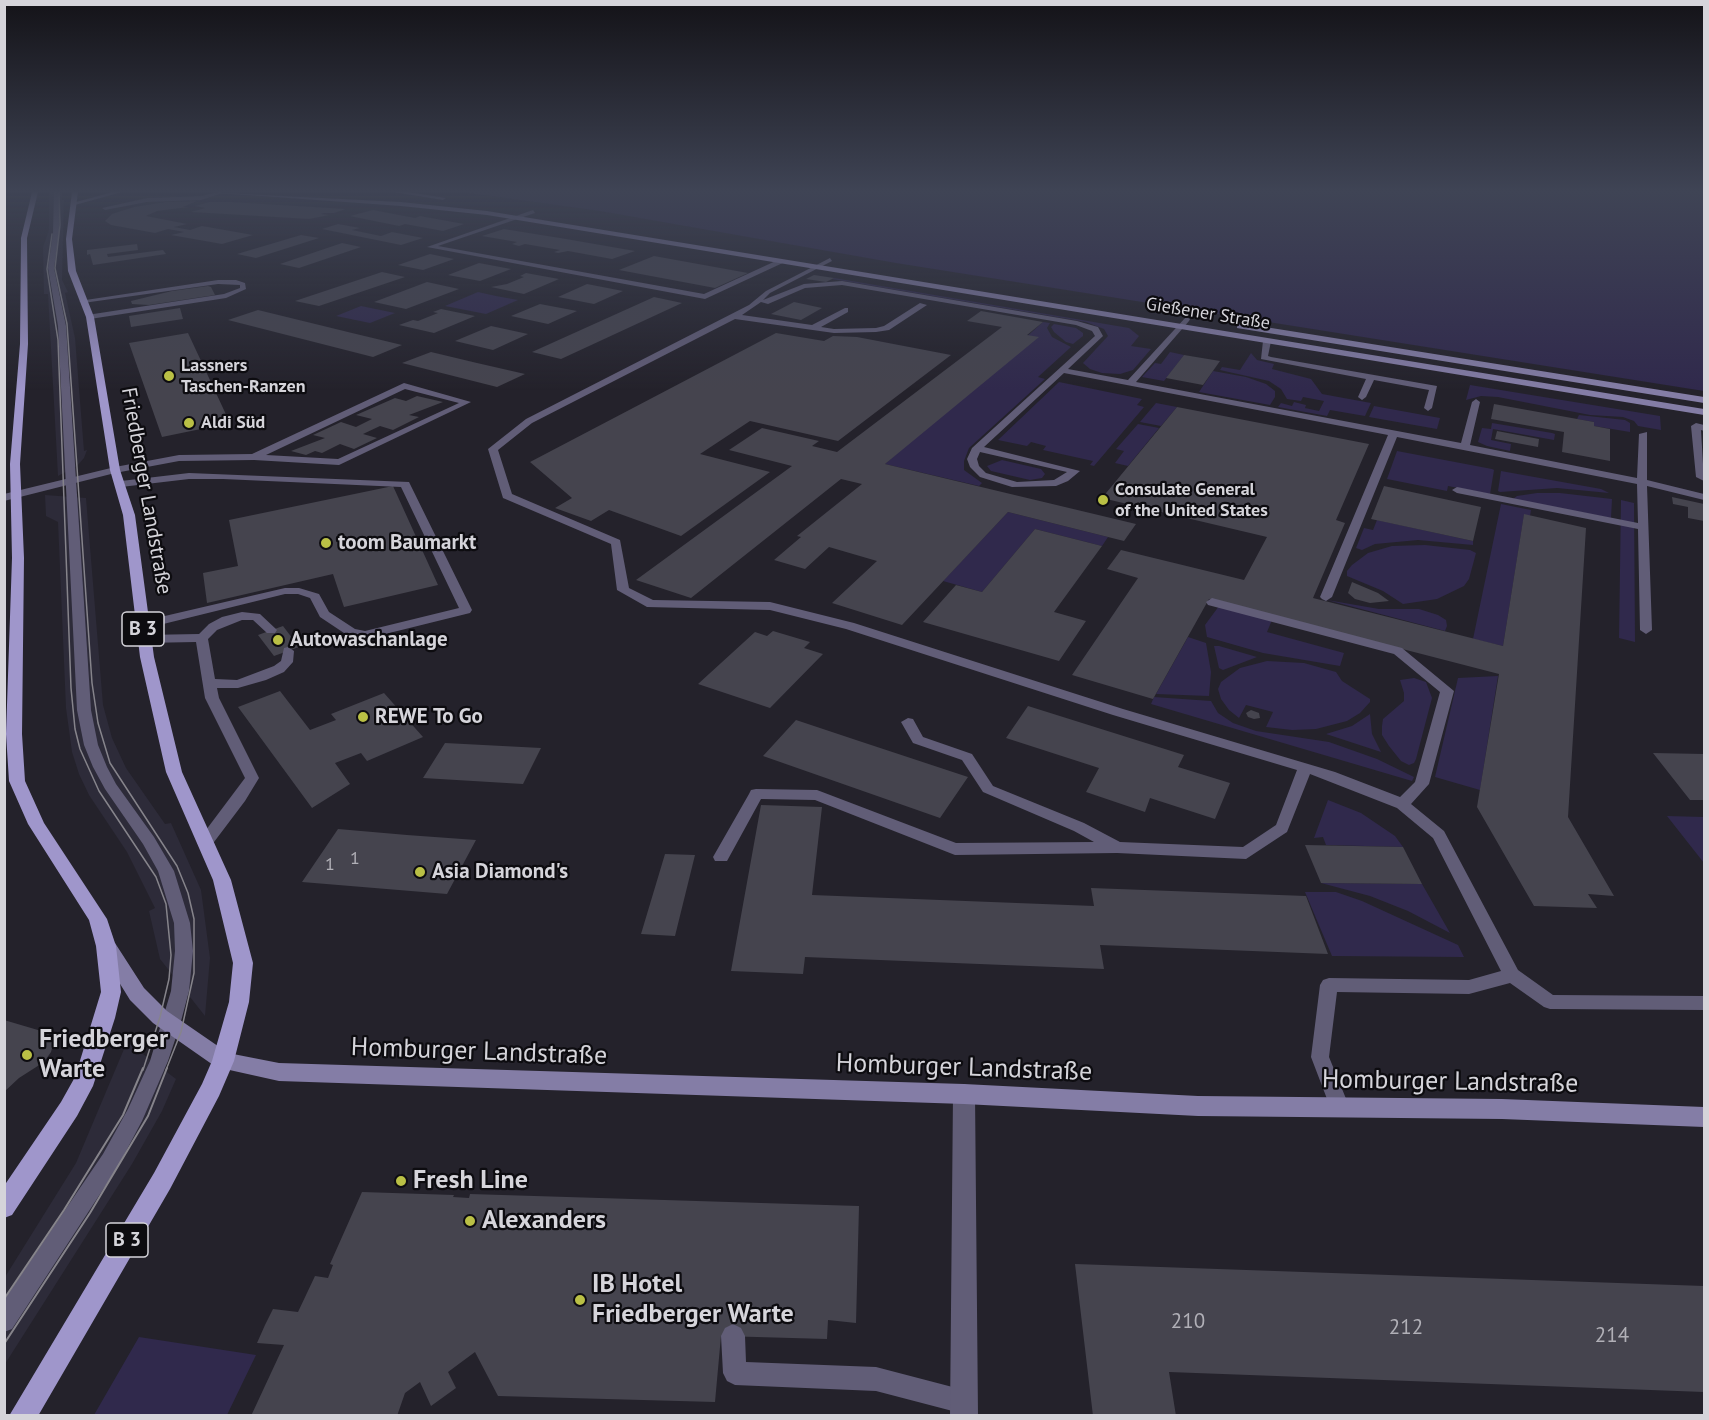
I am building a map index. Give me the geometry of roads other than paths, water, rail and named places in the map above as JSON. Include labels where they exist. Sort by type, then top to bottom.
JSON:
[{"type":"main road","points":[[4,1207],[51,1139],[85,1079],[111,992],[106,946],[98,920],[36,824],[17,781],[14,734],[18,558],[10,497],[24,344],[24,258]]},
{"type":"main road","name":"Friedberger Landstraße","points":[[22,1416],[162,1181],[223,1061],[239,1002],[243,963],[222,880],[174,772],[144,632],[129,515],[115,470],[90,317],[72,271],[71,258]]},
{"type":"main road","name":"Gießener Straße","points":[[766,258],[818,262],[1183,322],[1704,400]]},
{"type":"main road","name":"Gießener Straße","points":[[818,262],[830,260],[841,262]]},
{"type":"main road","name":"Gießener Straße","points":[[853,263],[1183,322],[1266,341],[1704,412]]},
{"type":"main road","points":[[106,946],[137,994],[171,1025],[223,1061]]},
{"type":"main road","name":"Homburger Landstraße","points":[[223,1061],[279,1072],[964,1094],[1198,1106],[1339,1106],[1614,1112],[1704,1117]]},
{"type":"street","points":[[492,258],[705,297],[783,261]]},
{"type":"street","points":[[10,497],[115,470]]},
{"type":"street","points":[[964,1094],[964,1409]]},
{"type":"lane","points":[[4,1321],[110,1161],[149,1085],[171,1025],[180,991],[184,951],[182,923],[176,898],[158,855],[110,786],[100,767],[91,745],[84,710],[62,326],[51,268],[52,258]]},
{"type":"lane","points":[[752,307],[768,292],[818,262]]},
{"type":"lane","points":[[83,301],[218,282],[243,284],[243,289],[226,296],[90,317]]},
{"type":"lane","points":[[977,448],[1075,471],[1056,483],[1016,485],[983,475],[975,467],[972,459],[977,448],[1099,336],[1095,329],[1077,323],[842,283],[804,286],[733,316],[530,421],[493,449],[507,496],[616,542],[623,590],[651,604],[770,606],[850,626],[1118,712],[1305,768],[1402,804],[1439,835],[1512,975],[1550,1002],[1704,1003]]},
{"type":"lane","points":[[733,316],[834,331],[886,328],[922,304]]},
{"type":"lane","points":[[813,328],[844,310]]},
{"type":"lane","points":[[1130,383],[1183,322]]},
{"type":"lane","points":[[1266,341],[1264,357],[1269,359],[1434,388],[1428,408]]},
{"type":"lane","points":[[1062,370],[1466,448],[1704,497]]},
{"type":"lane","points":[[1362,398],[1371,377]]},
{"type":"lane","points":[[115,470],[179,458],[254,457],[339,462],[467,402],[404,386],[254,457]]},
{"type":"lane","points":[[1466,448],[1476,402]]},
{"type":"lane","points":[[1704,428],[1696,426],[1701,477],[1704,478]]},
{"type":"lane","points":[[1326,597],[1393,434]]},
{"type":"lane","points":[[1644,434],[1642,483],[1646,630]]},
{"type":"lane","points":[[121,484],[189,476],[223,476],[405,484],[466,610],[365,635],[351,632],[324,614],[315,596],[299,591],[285,591],[144,632]]},
{"type":"lane","points":[[1457,490],[1644,527]]},
{"type":"lane","points":[[1212,602],[1398,651],[1447,691],[1422,784],[1402,804]]},
{"type":"lane","points":[[202,638],[213,627],[226,620],[242,616],[256,617],[271,630]]},
{"type":"lane","points":[[144,632],[202,638]]},
{"type":"lane","points":[[202,638],[212,698],[252,778],[205,842]]},
{"type":"lane","points":[[210,682],[220,685],[238,684],[261,677],[279,669],[287,662],[288,651]]},
{"type":"lane","points":[[908,722],[918,740],[967,757],[988,789],[1078,827],[1117,847]]},
{"type":"lane","points":[[721,857],[756,794],[817,795],[955,849],[1117,847],[1246,853],[1282,828],[1305,768]]},
{"type":"lane","points":[[1339,1106],[1320,1057],[1329,985],[1469,987],[1512,975]]},
{"type":"lane","points":[[733,1336],[735,1373],[876,1379],[964,1409]]},
{"type":"tram line","points":[[49,258],[47,269],[58,340],[71,688],[75,729],[80,749],[99,791],[156,877],[166,904],[171,955],[169,979],[143,1070]]},
{"type":"tram line","points":[[56,258],[55,268],[67,324],[92,683],[98,723],[110,763],[177,866],[188,893],[194,919],[194,973],[181,1032],[166,1070]]},
{"type":"tram line","points":[[4,1299],[64,1210],[123,1115],[143,1068]]},
{"type":"tram line","points":[[4,1344],[90,1213],[148,1116],[167,1068]]},
{"type":"place","name":"Lassners Taschen-Ranzen","points":[[169,376]]},
{"type":"place","name":"Aldi Süd","points":[[189,423]]},
{"type":"place","name":"Consulate General of the United States","points":[[1103,500]]},
{"type":"place","name":"toom Baumarkt","points":[[326,543]]},
{"type":"place","name":"Autowaschanlage","points":[[278,640]]},
{"type":"place","name":"REWE To Go","points":[[363,717]]},
{"type":"place","name":"Asia Diamond's","points":[[420,872]]},
{"type":"place","name":"Friedberger Warte","points":[[27,1055]]},
{"type":"place","name":"Fresh Line","points":[[401,1181]]},
{"type":"place","name":"Alexanders","points":[[470,1221]]},
{"type":"place","name":"IB Hotel Friedberger Warte","points":[[580,1300]]}]
